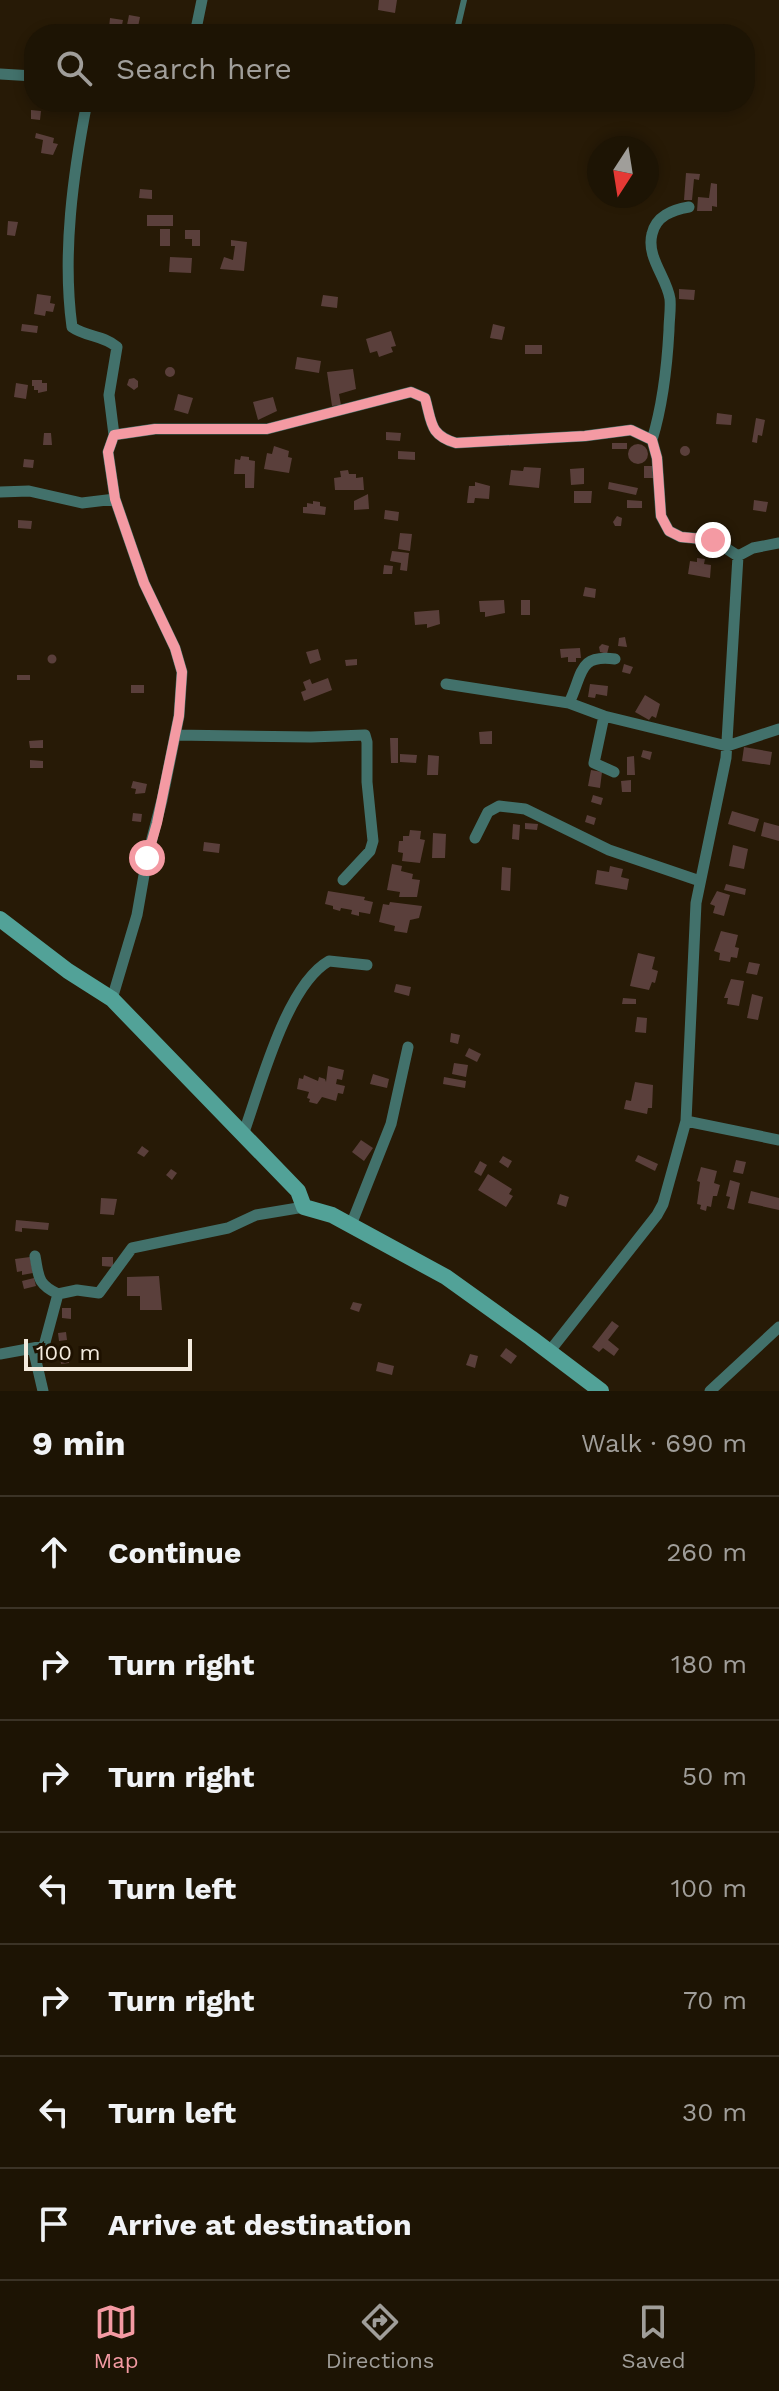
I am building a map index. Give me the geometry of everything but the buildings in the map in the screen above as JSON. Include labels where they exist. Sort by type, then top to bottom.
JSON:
[{"type":"street","points":[[197,24],[202,0]]},
{"type":"street","points":[[0,74],[24,75]]},
{"type":"street","points":[[85,112],[66,267],[72,327],[82,333],[100,336],[117,347],[109,395],[114,435],[108,452],[115,499],[144,583],[181,662],[179,716],[137,915],[112,999]]},
{"type":"street","points":[[689,207],[675,209],[661,217],[651,235],[654,259],[670,299],[667,363],[661,410],[652,440],[657,458],[661,516],[669,531],[681,537],[713,540],[738,556]]},
{"type":"street","points":[[114,435],[155,429],[267,429],[411,392],[425,398],[434,431],[440,438],[456,443],[585,436],[631,430],[652,440]]},
{"type":"street","points":[[0,492],[29,491],[82,503],[115,499]]},
{"type":"street","points":[[738,556],[753,548],[779,543]]},
{"type":"street","points":[[549,1352],[657,1215],[663,1204],[686,1121],[695,922],[700,881],[722,786],[727,746],[738,556]]},
{"type":"street","points":[[569,703],[585,662],[593,657],[615,659]]},
{"type":"street","points":[[446,684],[569,703],[604,716],[727,746],[779,729]]},
{"type":"street","points":[[604,716],[594,763],[614,772]]},
{"type":"street","points":[[175,735],[365,735],[373,841],[370,851],[343,880]]},
{"type":"street","points":[[475,838],[488,812],[499,806],[525,809],[609,850],[700,881]]},
{"type":"street","points":[[0,919],[68,971],[112,999],[298,1191],[304,1207]]},
{"type":"street","points":[[243,1135],[283,1023],[301,988],[329,961],[367,965]]},
{"type":"street","points":[[351,1225],[391,1124],[408,1047]]},
{"type":"street","points":[[686,1121],[779,1140]]},
{"type":"street","points":[[35,1256],[40,1281],[45,1288],[58,1294],[77,1290],[99,1293],[132,1248],[228,1228],[256,1215],[304,1207],[318,1210],[446,1277],[601,1391]]},
{"type":"street","points":[[0,1354],[44,1346],[58,1294]]},
{"type":"street","points":[[710,1391],[779,1327]]},
{"type":"street","points":[[33,1348],[43,1391]]},
{"type":"lane","points":[[458,24],[464,0]]},
{"type":"route","points":[[147,858],[179,716],[182,672],[181,662],[144,583],[115,499],[108,452],[114,435],[155,429],[267,429],[411,392],[425,398],[434,431],[440,438],[456,443],[585,436],[631,430],[652,440],[657,458],[661,516],[669,531],[681,537],[713,540]]}]
